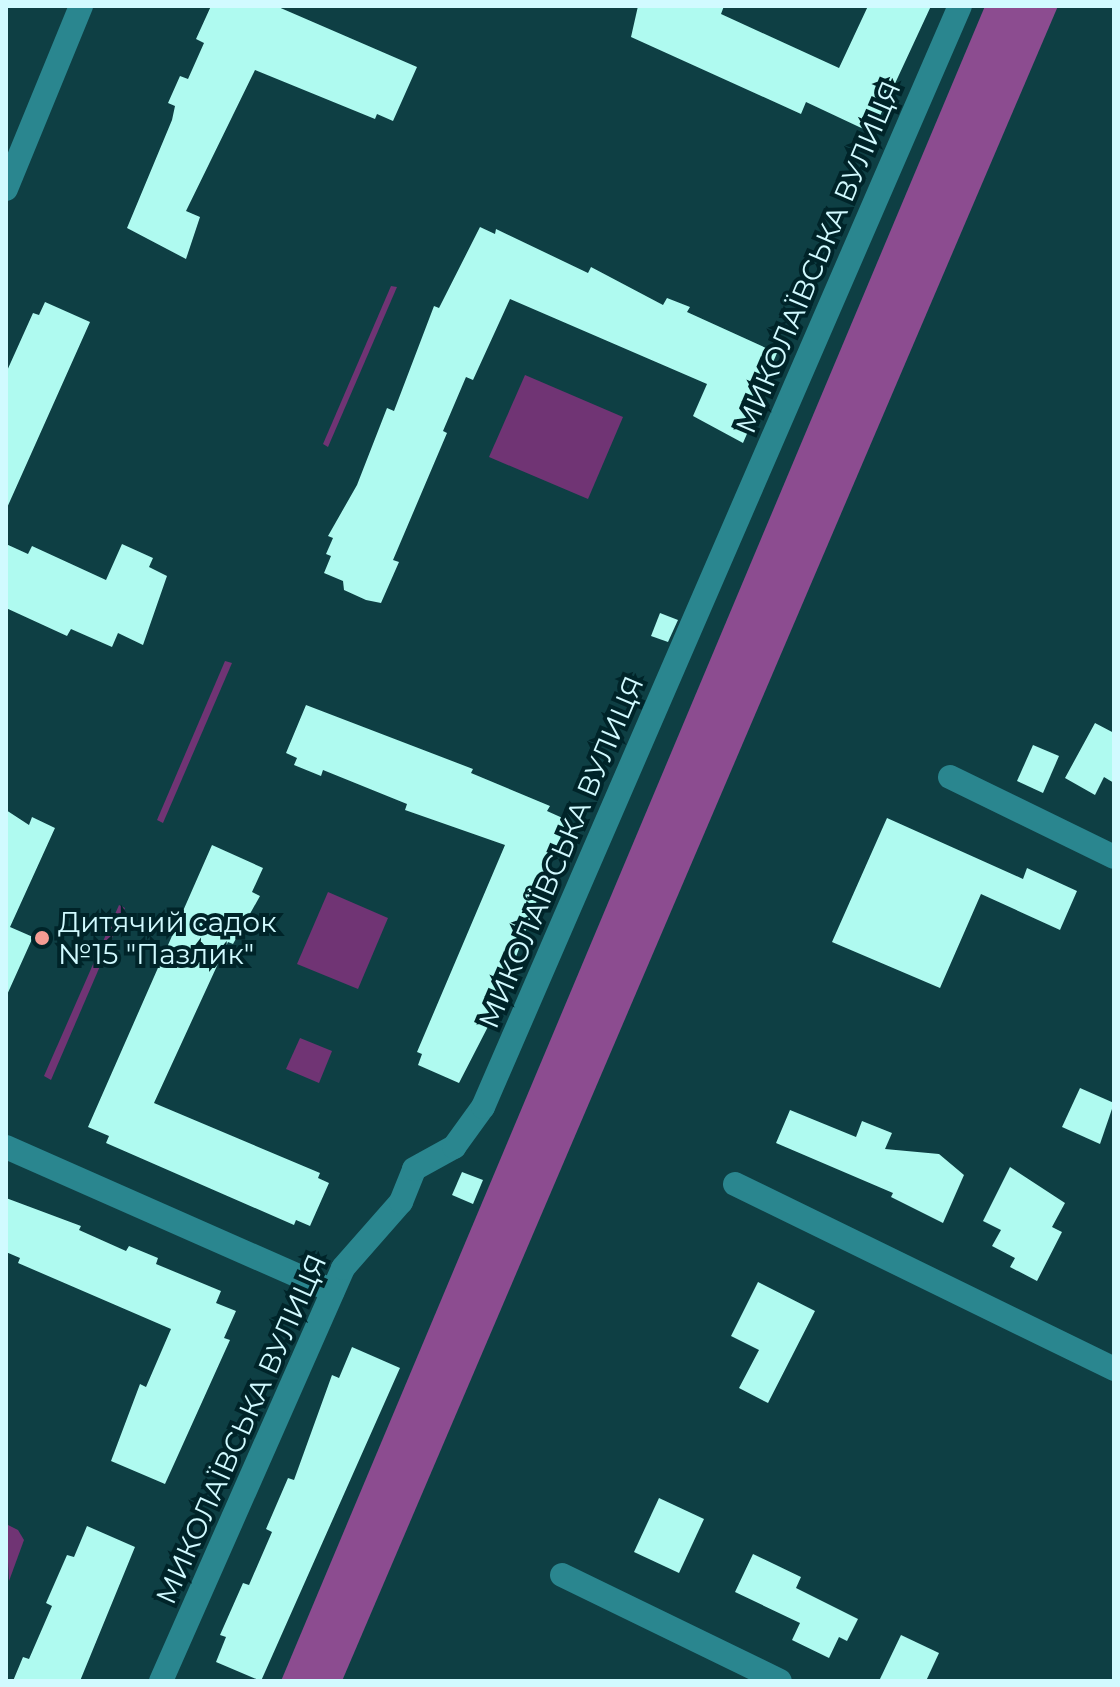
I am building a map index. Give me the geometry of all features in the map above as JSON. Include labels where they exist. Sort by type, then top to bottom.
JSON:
[{"type":"street","points":[[6,189],[81,6]]},
{"type":"street","name":"МИКОЛАЇВСЬКА ВУЛИЦЯ","points":[[161,1681],[343,1268],[401,1202],[414,1169],[454,1147],[483,1107],[960,6]]},
{"type":"street","points":[[950,777],[1114,857]]},
{"type":"street","points":[[6,1147],[333,1291]]},
{"type":"street","points":[[735,1184],[1114,1369]]},
{"type":"street","points":[[562,1575],[780,1681]]},
{"type":"shaded area","points":[[985,6],[1058,6],[342,1681],[281,1681]]},
{"type":"shaded area","points":[[391,286],[397,287],[328,447],[323,444]]},
{"type":"shaded area","points":[[525,375],[623,417],[588,499],[489,457]]},
{"type":"shaded area","points":[[225,661],[232,663],[163,823],[157,820]]},
{"type":"shaded area","points":[[328,892],[388,918],[358,989],[297,964]]},
{"type":"shaded area","points":[[119,905],[125,908],[51,1080],[44,1076]]},
{"type":"shaded area","points":[[300,1038],[332,1051],[319,1083],[286,1069]]},
{"type":"shaded area","points":[[6,1524],[18,1530],[24,1540],[9,1581]]},
{"type":"building","points":[[211,6],[276,6],[417,67],[393,121],[377,114],[375,119],[255,70],[186,211],[200,217],[186,259],[127,228],[172,120],[175,106],[168,103],[180,76],[188,79],[204,43],[196,39]]},
{"type":"building","points":[[638,6],[724,6],[721,14],[839,68],[868,6],[931,6],[872,133],[806,102],[801,114],[631,37]]},
{"type":"building","points":[[480,227],[495,234],[496,229],[588,273],[591,267],[663,305],[667,298],[690,307],[687,312],[777,353],[771,367],[775,369],[743,443],[693,416],[707,384],[510,299],[473,380],[466,377],[443,431],[447,433],[393,560],[399,562],[381,603],[366,600],[344,590],[343,581],[324,573],[331,556],[326,554],[333,538],[328,536],[357,485],[387,408],[394,411],[434,306],[439,308]]},
{"type":"building","points":[[45,302],[90,322],[6,510],[6,373],[33,313],[39,315]]},
{"type":"building","points":[[6,544],[28,554],[32,546],[106,580],[122,544],[153,558],[149,567],[167,576],[143,645],[118,633],[112,647],[71,629],[67,636],[6,608]]},
{"type":"building","points":[[660,613],[678,620],[668,642],[651,636]]},
{"type":"building","points":[[306,705],[473,769],[471,773],[550,806],[547,811],[567,820],[495,1013],[459,1083],[418,1065],[422,1054],[417,1052],[505,845],[405,810],[407,804],[323,770],[321,776],[294,765],[297,758],[286,753]]},
{"type":"building","points":[[1095,723],[1114,733],[1114,783],[1104,777],[1095,795],[1065,778]]},
{"type":"building","points":[[1033,745],[1059,756],[1043,793],[1017,781]]},
{"type":"building","points":[[6,810],[29,825],[32,817],[55,828],[10,927],[33,937],[6,997]]},
{"type":"building","points":[[887,818],[1023,879],[1027,868],[1077,891],[1060,930],[981,894],[940,988],[832,942]]},
{"type":"building","points":[[212,845],[263,868],[252,892],[260,896],[233,944],[228,942],[154,1103],[320,1173],[318,1178],[329,1183],[310,1226],[296,1220],[294,1225],[106,1143],[109,1136],[88,1127]]},
{"type":"building","points":[[1080,1088],[1114,1103],[1100,1144],[1062,1127]]},
{"type":"building","points":[[790,1110],[856,1137],[862,1121],[892,1133],[885,1149],[939,1154],[964,1175],[943,1223],[891,1197],[893,1193],[776,1143]]},
{"type":"building","points":[[1010,1167],[1065,1203],[1052,1227],[1062,1232],[1037,1281],[1010,1267],[1015,1258],[992,1246],[1001,1230],[983,1221]]},
{"type":"building","points":[[462,1172],[483,1180],[473,1204],[452,1195]]},
{"type":"building","points":[[6,1198],[81,1226],[79,1230],[126,1251],[129,1246],[158,1258],[156,1264],[221,1291],[216,1303],[236,1311],[224,1338],[230,1340],[165,1484],[111,1461],[140,1384],[146,1387],[171,1329],[18,1263],[20,1258],[6,1252]]},
{"type":"building","points":[[758,1282],[815,1311],[768,1403],[739,1388],[759,1350],[731,1336]]},
{"type":"building","points":[[352,1347],[400,1368],[261,1681],[216,1662],[226,1637],[220,1635],[243,1583],[249,1585],[272,1532],[266,1529],[288,1478],[294,1480],[332,1375],[339,1378]]},
{"type":"building","points":[[659,1498],[704,1519],[679,1573],[634,1552]]},
{"type":"building","points":[[87,1526],[135,1547],[80,1681],[13,1681],[23,1657],[29,1659],[52,1606],[46,1603],[67,1555],[74,1557]]},
{"type":"building","points":[[753,1554],[801,1577],[796,1588],[858,1619],[847,1641],[839,1637],[829,1658],[792,1640],[800,1623],[735,1592]]},
{"type":"building","points":[[901,1635],[939,1653],[926,1681],[879,1681]]},
{"type":"place","name":"Дитячий садок №15 \"Пазлик\"","points":[[42,938]]}]
